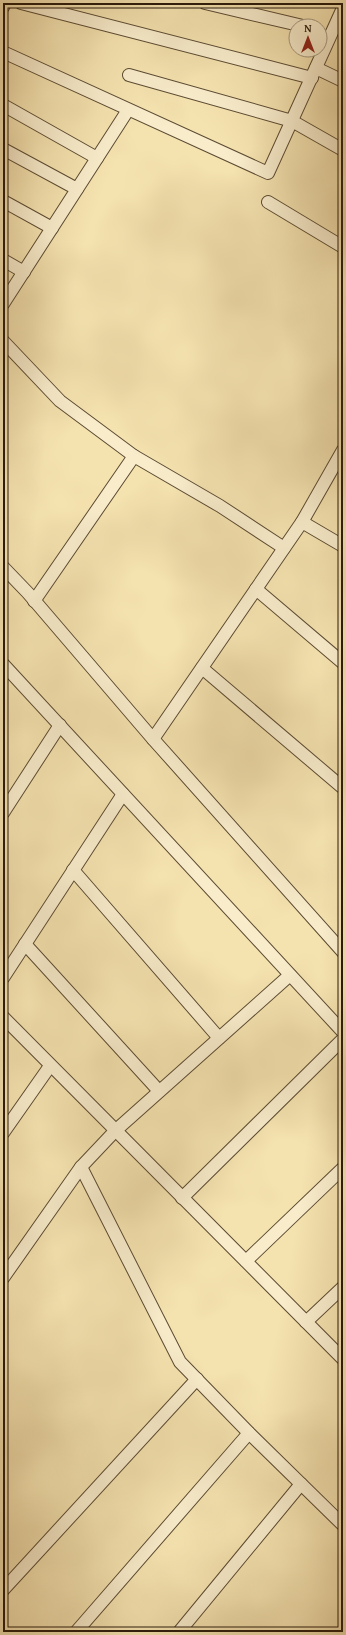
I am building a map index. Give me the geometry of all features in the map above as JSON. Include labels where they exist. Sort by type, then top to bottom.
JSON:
[{"type":"street","points":[[3,7],[5,3]]},
{"type":"street","points":[[21,3],[314,73],[343,82]]},
{"type":"street","points":[[205,3],[288,22]]},
{"type":"street","points":[[328,28],[343,8]]},
{"type":"street","points":[[3,52],[268,173],[314,73],[318,58]]},
{"type":"street","points":[[129,75],[292,121],[343,150]]},
{"type":"street","points":[[3,105],[97,158]]},
{"type":"street","points":[[3,304],[128,110]]},
{"type":"street","points":[[3,148],[77,189]]},
{"type":"street","points":[[3,201],[52,228]]},
{"type":"street","points":[[268,202],[343,247]]},
{"type":"street","points":[[3,260],[24,272]]},
{"type":"street","points":[[3,341],[60,401],[134,456],[220,506],[284,548]]},
{"type":"street","points":[[153,739],[302,522],[343,450]]},
{"type":"street","points":[[34,601],[134,456]]},
{"type":"street","points":[[302,522],[343,546]]},
{"type":"street","points":[[3,567],[153,739],[343,952]]},
{"type":"street","points":[[256,589],[343,663]]},
{"type":"street","points":[[3,664],[343,1032]]},
{"type":"street","points":[[202,668],[343,788]]},
{"type":"street","points":[[3,813],[60,726]]},
{"type":"street","points":[[3,978],[123,794]]},
{"type":"street","points":[[73,870],[219,1038]]},
{"type":"street","points":[[25,944],[160,1091]]},
{"type":"street","points":[[3,1278],[81,1167],[114,1131],[290,975]]},
{"type":"street","points":[[3,1017],[114,1131],[343,1359]]},
{"type":"street","points":[[182,1198],[343,1039]]},
{"type":"street","points":[[3,1132],[50,1066]]},
{"type":"street","points":[[81,1167],[180,1362],[249,1433],[343,1525]]},
{"type":"street","points":[[246,1261],[343,1168]]},
{"type":"street","points":[[306,1322],[343,1287]]},
{"type":"street","points":[[3,1590],[197,1379]]},
{"type":"street","points":[[76,1632],[249,1433]]},
{"type":"street","points":[[179,1632],[301,1484]]}]
